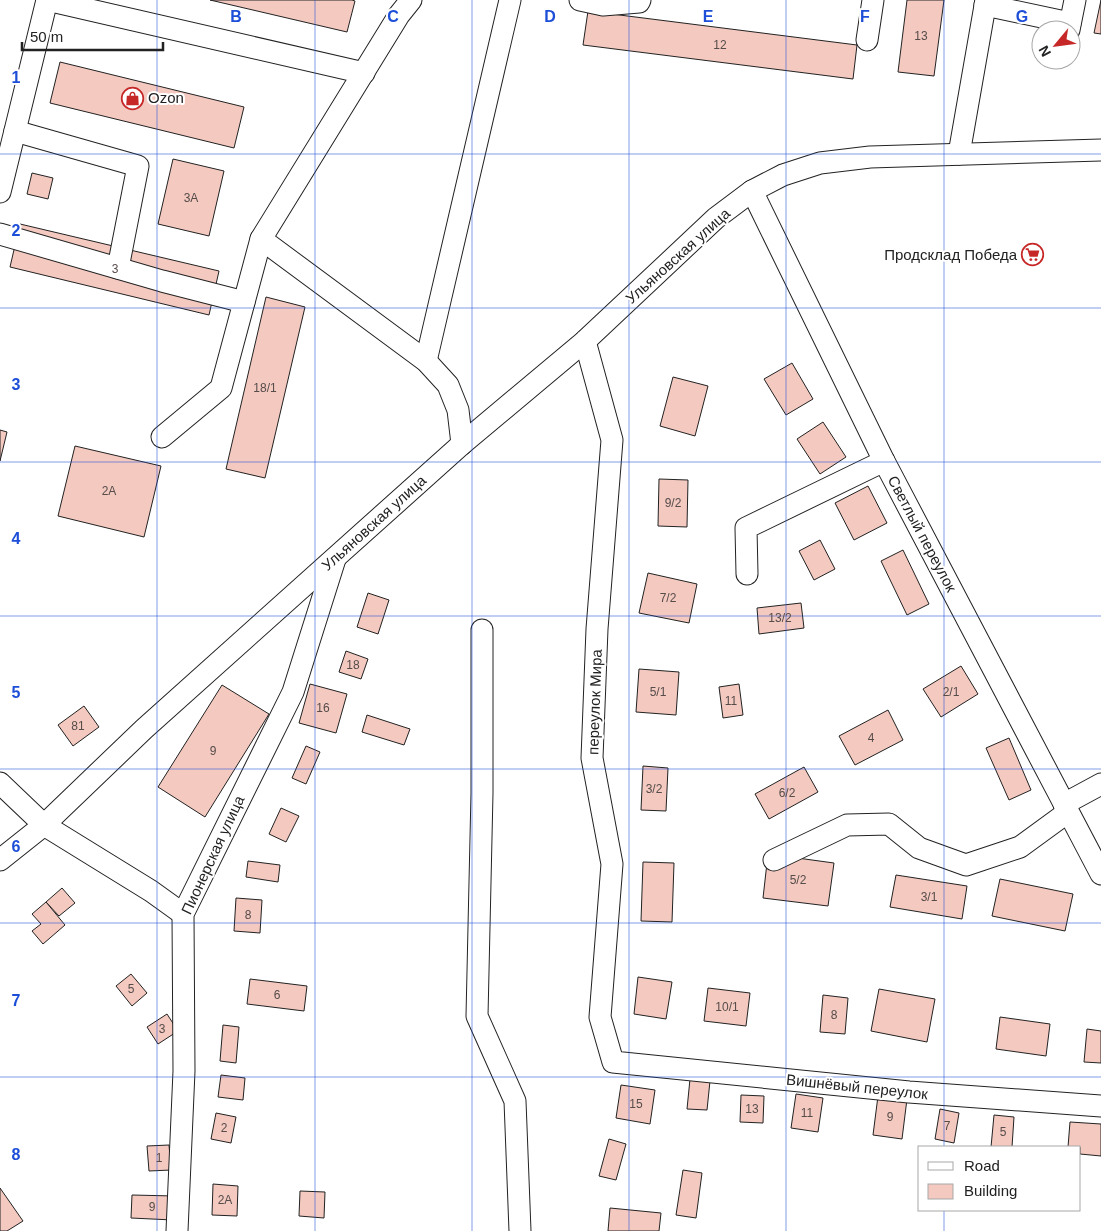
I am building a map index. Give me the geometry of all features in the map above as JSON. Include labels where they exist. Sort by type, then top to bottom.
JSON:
[{"type":"street","points":[[0,192],[47,0],[364,73]]},
{"type":"street","points":[[162,437],[221,388],[261,239],[399,15],[411,0]]},
{"type":"street","points":[[426,361],[510,0]]},
{"type":"street","points":[[580,0],[603,5],[639,2],[640,0]]},
{"type":"street","points":[[867,40],[873,0]]},
{"type":"street","points":[[1070,20],[1075,0]]},
{"type":"street","points":[[959,154],[985,2],[1048,20]]},
{"type":"street","points":[[15,131],[138,166],[118,268]]},
{"type":"street","name":"Ульяновская улица","points":[[0,860],[44,825],[144,729],[462,444],[585,342],[716,218],[752,191],[783,175],[820,163],[870,157],[1101,150]]},
{"type":"street","name":"Светлый переулок","points":[[752,191],[884,461],[1101,874]]},
{"type":"street","points":[[0,234],[244,302]]},
{"type":"street","points":[[261,239],[426,361],[448,385],[458,410],[462,444]]},
{"type":"street","name":"переулок Мира","points":[[585,342],[612,440],[597,629],[592,758],[612,864],[600,1017],[613,1062]]},
{"type":"street","points":[[747,574],[746,528],[884,461]]},
{"type":"street","name":"Пионерская улица","points":[[177,1231],[184,1070],[183,914],[293,692],[336,558]]},
{"type":"street","points":[[482,630],[482,793],[477,1016],[515,1101],[520,1231]]},
{"type":"street","points":[[0,783],[44,825],[151,891],[183,914]]},
{"type":"street","points":[[774,860],[847,825],[889,824],[919,848],[966,865],[1020,847],[1066,808],[1101,784]]},
{"type":"street","name":"Вишнёвый переулок","points":[[613,1062],[909,1092],[1101,1106]]},
{"type":"building","points":[[210,0],[352,0],[355,1],[347,32]]},
{"type":"building","points":[[907,0],[944,0],[934,76],[898,72]]},
{"type":"building","points":[[1101,0],[1101,34],[1094,33]]},
{"type":"building","points":[[588,11],[857,45],[853,79],[583,45]]},
{"type":"building","points":[[60,62],[244,107],[234,148],[50,103]]},
{"type":"building","points":[[173,159],[224,171],[209,236],[158,224]]},
{"type":"building","points":[[32,173],[53,178],[48,199],[27,194]]},
{"type":"building","points":[[20,224],[219,271],[209,315],[10,267]]},
{"type":"building","points":[[266,297],[305,307],[265,478],[226,469]]},
{"type":"building","points":[[792,363],[813,399],[786,415],[764,379]]},
{"type":"building","points":[[673,377],[708,386],[695,436],[660,426]]},
{"type":"building","points":[[823,422],[846,457],[820,474],[797,439]]},
{"type":"building","points":[[0,430],[7,432],[0,461]]},
{"type":"building","points":[[75,446],[161,466],[144,537],[58,516]]},
{"type":"building","points":[[659,479],[688,480],[687,527],[658,526]]},
{"type":"building","points":[[868,486],[887,523],[854,540],[835,503]]},
{"type":"building","points":[[820,540],[835,569],[814,580],[799,551]]},
{"type":"building","points":[[903,550],[929,604],[907,615],[881,561]]},
{"type":"building","points":[[648,573],[697,584],[689,623],[639,613]]},
{"type":"building","points":[[368,593],[389,600],[378,634],[357,627]]},
{"type":"building","points":[[801,603],[804,628],[759,634],[757,608]]},
{"type":"building","points":[[346,651],[368,659],[361,679],[339,672]]},
{"type":"building","points":[[961,666],[978,694],[941,717],[923,689]]},
{"type":"building","points":[[639,669],[679,672],[676,715],[636,712]]},
{"type":"building","points":[[310,684],[347,694],[336,733],[299,723]]},
{"type":"building","points":[[739,684],[743,715],[723,718],[719,687]]},
{"type":"building","points":[[222,685],[269,714],[205,817],[158,787]]},
{"type":"building","points":[[84,706],[99,727],[73,746],[58,725]]},
{"type":"building","points":[[888,710],[903,740],[855,765],[839,736]]},
{"type":"building","points":[[367,715],[410,729],[404,745],[362,732]]},
{"type":"building","points":[[1009,738],[1031,790],[1009,800],[986,748]]},
{"type":"building","points":[[306,746],[320,752],[306,784],[292,778]]},
{"type":"building","points":[[643,766],[668,768],[666,811],[641,810]]},
{"type":"building","points":[[804,767],[818,792],[769,819],[755,794]]},
{"type":"building","points":[[281,808],[299,816],[286,842],[269,834]]},
{"type":"building","points":[[768,854],[834,863],[828,906],[763,898]]},
{"type":"building","points":[[248,861],[280,865],[278,882],[246,877]]},
{"type":"building","points":[[643,862],[674,863],[672,922],[641,921]]},
{"type":"building","points":[[896,875],[967,886],[962,919],[890,907]]},
{"type":"building","points":[[1000,879],[1073,894],[1065,931],[992,916]]},
{"type":"building","points":[[62,888],[75,903],[59,916],[46,902]]},
{"type":"building","points":[[236,898],[262,900],[260,933],[234,931]]},
{"type":"building","points":[[46,902],[65,925],[43,944],[32,931],[41,924],[32,914]]},
{"type":"building","points":[[131,974],[147,993],[132,1006],[116,986]]},
{"type":"building","points":[[638,977],[672,982],[666,1019],[634,1014]]},
{"type":"building","points":[[250,979],[307,986],[304,1011],[247,1004]]},
{"type":"building","points":[[708,988],[750,993],[746,1026],[704,1021]]},
{"type":"building","points":[[879,989],[935,999],[927,1042],[871,1031]]},
{"type":"building","points":[[823,995],[848,998],[845,1034],[820,1032]]},
{"type":"building","points":[[167,1014],[178,1031],[158,1044],[147,1027]]},
{"type":"building","points":[[1000,1017],[1050,1024],[1046,1056],[996,1049]]},
{"type":"building","points":[[223,1025],[239,1027],[236,1063],[220,1061]]},
{"type":"building","points":[[1087,1029],[1101,1031],[1101,1063],[1084,1062]]},
{"type":"building","points":[[221,1075],[245,1078],[243,1100],[218,1097]]},
{"type":"building","points":[[690,1079],[710,1081],[707,1110],[687,1109]]},
{"type":"building","points":[[621,1085],[655,1090],[650,1124],[616,1118]]},
{"type":"building","points":[[796,1094],[823,1098],[818,1132],[791,1128]]},
{"type":"building","points":[[741,1095],[764,1096],[763,1123],[740,1122]]},
{"type":"building","points":[[878,1096],[907,1099],[902,1139],[873,1135]]},
{"type":"building","points":[[940,1109],[959,1113],[954,1143],[935,1139]]},
{"type":"building","points":[[216,1113],[236,1117],[231,1143],[211,1139]]},
{"type":"building","points":[[994,1115],[1014,1117],[1012,1146],[991,1146]]},
{"type":"building","points":[[1070,1122],[1101,1124],[1101,1156],[1081,1154],[1081,1146],[1068,1146]]},
{"type":"building","points":[[609,1139],[626,1144],[616,1180],[599,1176]]},
{"type":"building","points":[[169,1145],[171,1170],[149,1171],[147,1146]]},
{"type":"building","points":[[683,1170],[702,1173],[696,1218],[676,1215]]},
{"type":"building","points":[[213,1184],[238,1186],[237,1216],[212,1215]]},
{"type":"building","points":[[0,1188],[23,1221],[7,1231],[0,1231]]},
{"type":"building","points":[[300,1191],[325,1192],[324,1218],[299,1216]]},
{"type":"building","points":[[132,1195],[174,1196],[173,1220],[131,1218]]},
{"type":"building","points":[[610,1208],[661,1213],[659,1231],[608,1231]]},
{"type":"place","name":"Ozon","points":[[132,98]]},
{"type":"place","name":"Продсклад Победа","points":[[1033,255]]}]
